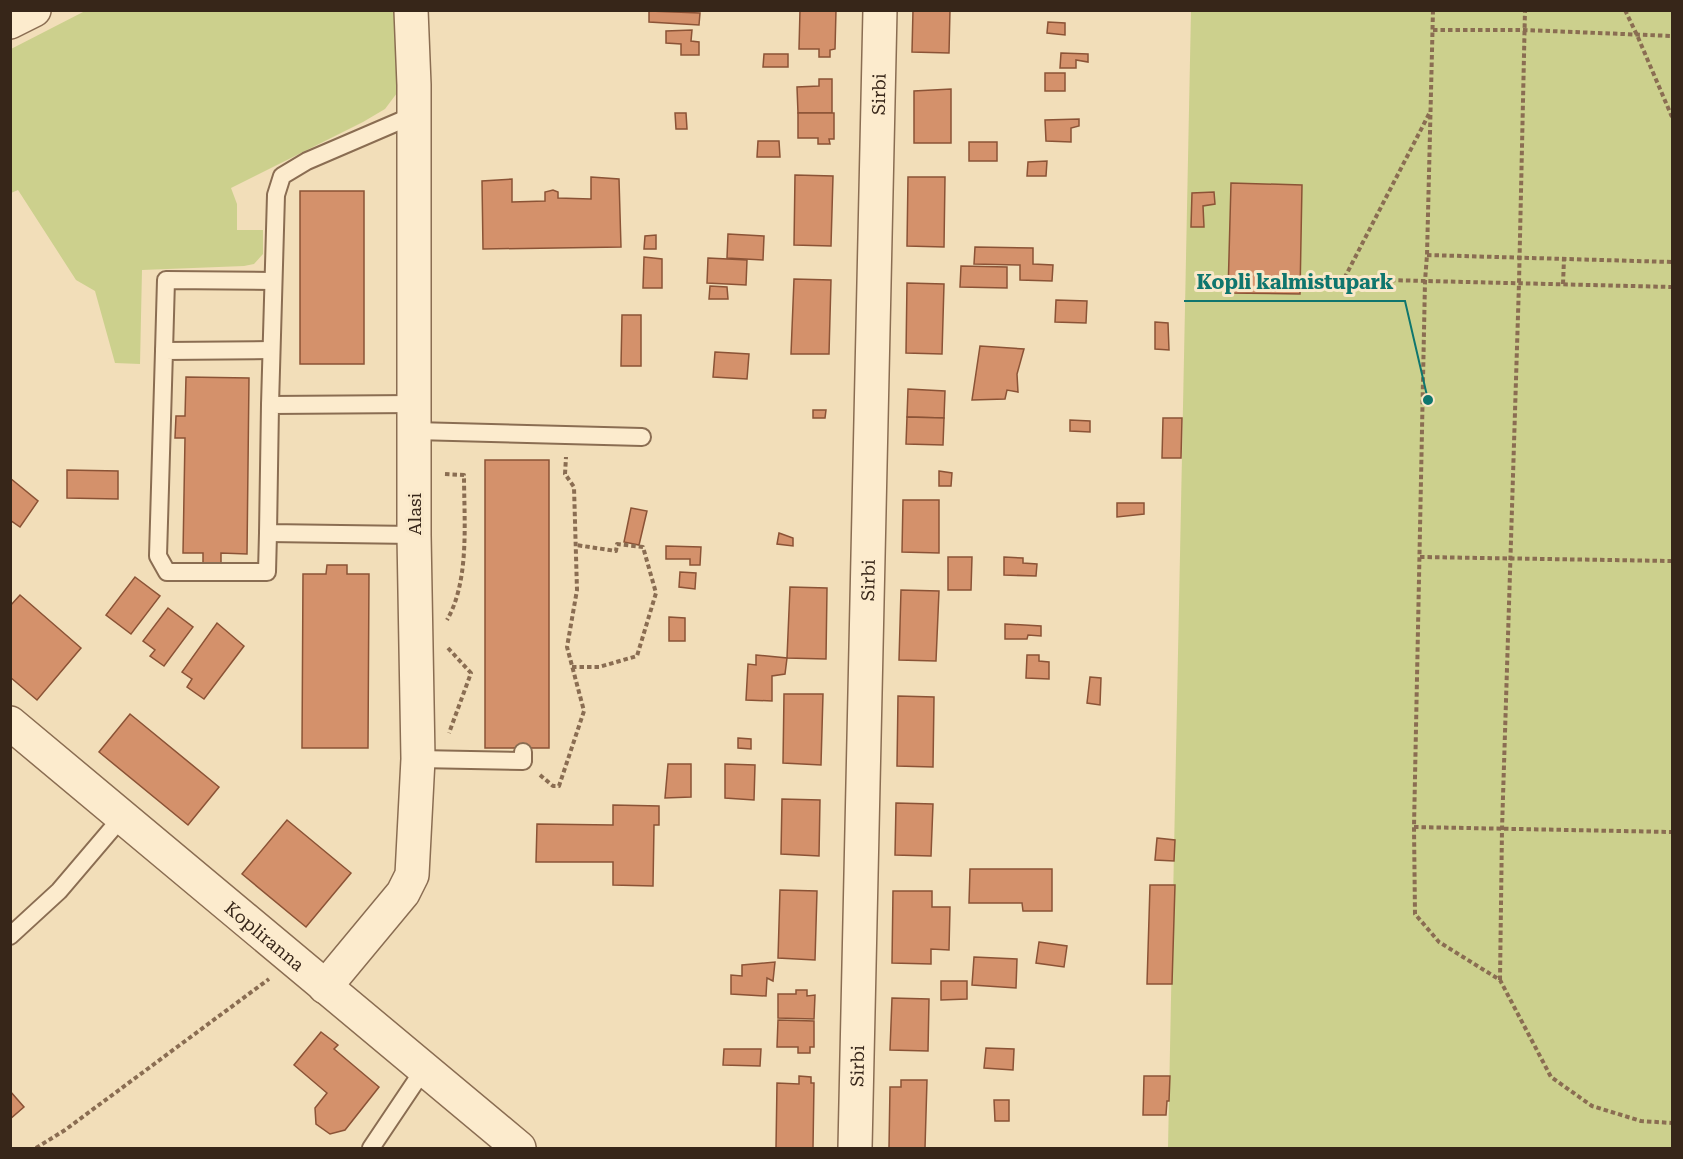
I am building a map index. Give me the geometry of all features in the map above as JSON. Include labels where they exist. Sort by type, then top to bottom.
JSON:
[{"type":"street","points":[[10,22],[34,10]]},
{"type":"street","name":"Alasi","points":[[325,987],[402,892],[412,875],[429,759],[414,535],[414,85],[411,10]]},
{"type":"street","name":"Sirbi","points":[[855,1149],[880,10]]},
{"type":"street","name":"Kopliranna","points":[[10,723],[519,1149]]},
{"type":"lane","points":[[273,281],[166,280],[158,556],[166,572],[267,572],[276,195],[282,176],[307,161],[414,115]]},
{"type":"lane","points":[[164,351],[272,350]]},
{"type":"lane","points":[[270,405],[566,435],[642,436]]},
{"type":"lane","points":[[268,533],[414,535]]},
{"type":"lane","points":[[429,759],[524,761],[523,752]]},
{"type":"lane","points":[[10,936],[59,891],[122,817]]},
{"type":"lane","points":[[370,1149],[424,1069]]},
{"type":"path","points":[[1433,10],[1414,827],[1415,914],[1439,942],[1500,980]]},
{"type":"path","points":[[1525,10],[1520,257],[1502,829],[1500,980],[1551,1077],[1592,1106],[1641,1121],[1672,1123]]},
{"type":"path","points":[[1625,10],[1672,117]]},
{"type":"path","points":[[1433,30],[1524,30],[1672,36]]},
{"type":"path","points":[[1430,114],[1344,279],[1672,287]]},
{"type":"path","points":[[1427,255],[1672,262]]},
{"type":"path","points":[[1563,284],[1564,259]]},
{"type":"path","points":[[533,770],[552,786],[559,786],[584,711],[567,647],[577,590],[574,487],[565,474],[566,435]]},
{"type":"path","points":[[441,474],[464,475],[463,562],[455,607],[444,626]]},
{"type":"path","points":[[572,667],[599,668],[637,656],[656,593],[643,547],[617,544],[616,552],[576,545]]},
{"type":"path","points":[[1420,557],[1672,561]]},
{"type":"path","points":[[429,759],[451,731],[471,673],[444,644]]},
{"type":"path","points":[[1414,827],[1672,832]]},
{"type":"path","points":[[36,1149],[65,1130],[292,959]]},
{"type":"green space","points":[[85,11],[398,11],[400,89],[385,109],[231,188],[237,204],[237,230],[263,230],[263,254],[254,264],[142,270],[140,364],[115,363],[95,291],[76,280],[18,190],[11,193],[11,49]]},
{"type":"green space","points":[[1191,11],[1672,11],[1672,1148],[1168,1148]]},
{"type":"building","points":[[800,10],[836,10],[835,49],[830,50],[830,57],[819,57],[819,49],[799,49]]},
{"type":"building","points":[[913,10],[950,10],[949,53],[912,52]]},
{"type":"building","points":[[649,11],[700,13],[699,25],[649,22]]},
{"type":"building","points":[[1048,22],[1065,23],[1065,35],[1047,33]]},
{"type":"building","points":[[692,30],[691,41],[699,42],[699,55],[681,55],[681,44],[666,43],[666,31]]},
{"type":"building","points":[[1061,53],[1088,54],[1088,62],[1076,60],[1076,68],[1060,68]]},
{"type":"building","points":[[764,54],[788,54],[788,67],[763,67]]},
{"type":"building","points":[[1045,73],[1065,73],[1065,91],[1045,91]]},
{"type":"building","points":[[819,79],[832,79],[832,113],[798,113],[797,87],[819,86]]},
{"type":"building","points":[[951,89],[951,143],[914,143],[914,91]]},
{"type":"building","points":[[675,113],[686,113],[687,129],[676,129]]},
{"type":"building","points":[[798,113],[834,113],[834,139],[829,139],[830,144],[818,144],[818,138],[798,138]]},
{"type":"building","points":[[1079,119],[1079,126],[1071,128],[1071,142],[1046,141],[1045,120]]},
{"type":"building","points":[[758,141],[779,141],[780,157],[757,157]]},
{"type":"building","points":[[969,142],[997,142],[997,161],[969,161]]},
{"type":"building","points":[[1047,161],[1046,176],[1027,176],[1028,162]]},
{"type":"building","points":[[795,175],[833,176],[831,246],[794,245]]},
{"type":"building","points":[[591,177],[619,179],[621,247],[483,249],[482,181],[512,179],[512,202],[545,201],[545,192],[553,190],[558,192],[558,198],[591,199]]},
{"type":"building","points":[[908,177],[945,177],[944,247],[907,246]]},
{"type":"building","points":[[1231,183],[1302,185],[1300,294],[1228,293]]},
{"type":"building","points":[[300,191],[364,191],[364,364],[300,364]]},
{"type":"building","points":[[1214,192],[1215,204],[1203,206],[1204,227],[1191,227],[1192,193]]},
{"type":"building","points":[[728,234],[764,236],[763,260],[727,258]]},
{"type":"building","points":[[656,235],[656,249],[644,249],[645,236]]},
{"type":"building","points":[[975,247],[1033,248],[1033,264],[1053,265],[1052,281],[1020,280],[1020,265],[974,264]]},
{"type":"building","points":[[644,257],[662,259],[662,288],[643,288]]},
{"type":"building","points":[[708,258],[747,260],[746,285],[707,283]]},
{"type":"building","points":[[961,266],[1007,267],[1007,288],[960,287]]},
{"type":"building","points":[[794,279],[831,280],[829,354],[791,354]]},
{"type":"building","points":[[907,283],[944,284],[942,354],[906,353]]},
{"type":"building","points":[[710,286],[727,287],[728,299],[709,299]]},
{"type":"building","points":[[1056,300],[1087,301],[1086,323],[1055,322]]},
{"type":"building","points":[[622,315],[641,315],[641,366],[621,366]]},
{"type":"building","points":[[1155,322],[1168,323],[1169,350],[1155,349]]},
{"type":"building","points":[[980,346],[1024,349],[1017,374],[1018,392],[1007,390],[1005,399],[972,400]]},
{"type":"building","points":[[715,352],[749,354],[747,379],[713,377]]},
{"type":"building","points":[[186,377],[249,378],[247,554],[221,553],[221,563],[203,563],[203,553],[183,553],[185,438],[175,438],[176,416],[185,416]]},
{"type":"building","points":[[908,389],[945,391],[944,418],[907,417]]},
{"type":"building","points":[[813,410],[826,410],[825,418],[813,418]]},
{"type":"building","points":[[907,417],[944,418],[943,445],[906,444]]},
{"type":"building","points":[[1163,418],[1182,418],[1181,458],[1162,458]]},
{"type":"building","points":[[1070,420],[1090,421],[1090,432],[1070,431]]},
{"type":"building","points":[[485,460],[549,460],[549,748],[485,748]]},
{"type":"building","points":[[67,470],[118,471],[118,499],[67,498]]},
{"type":"building","points":[[939,471],[952,473],[951,486],[939,486]]},
{"type":"building","points":[[10,478],[38,501],[20,527],[10,520]]},
{"type":"building","points":[[903,500],[939,500],[939,553],[902,552]]},
{"type":"building","points":[[1117,503],[1144,503],[1144,514],[1117,517]]},
{"type":"building","points":[[631,508],[647,511],[639,545],[624,542]]},
{"type":"building","points":[[779,533],[793,538],[793,546],[777,544]]},
{"type":"building","points":[[666,546],[701,547],[700,565],[690,565],[690,559],[666,559]]},
{"type":"building","points":[[948,557],[972,557],[971,590],[948,590]]},
{"type":"building","points":[[1004,557],[1023,558],[1023,563],[1037,564],[1036,576],[1004,575]]},
{"type":"building","points":[[327,565],[347,565],[347,574],[369,574],[368,748],[302,748],[303,574],[326,574]]},
{"type":"building","points":[[680,572],[696,573],[695,589],[679,587]]},
{"type":"building","points":[[135,577],[160,596],[131,634],[106,615]]},
{"type":"building","points":[[790,587],[827,588],[826,659],[787,658]]},
{"type":"building","points":[[901,590],[939,591],[936,661],[899,660]]},
{"type":"building","points":[[20,595],[81,648],[37,700],[10,677],[10,606]]},
{"type":"building","points":[[168,608],[193,627],[164,666],[150,656],[155,650],[143,641]]},
{"type":"building","points":[[669,617],[685,618],[685,641],[669,641]]},
{"type":"building","points":[[217,623],[244,646],[204,699],[187,687],[192,679],[182,672]]},
{"type":"building","points":[[1005,624],[1041,626],[1041,636],[1028,635],[1027,639],[1005,639]]},
{"type":"building","points":[[756,655],[787,658],[785,674],[772,676],[772,701],[746,700],[748,664],[756,665]]},
{"type":"building","points":[[1027,655],[1039,655],[1039,661],[1049,662],[1049,679],[1026,678]]},
{"type":"building","points":[[1090,677],[1101,678],[1100,705],[1087,703]]},
{"type":"building","points":[[784,694],[823,694],[821,765],[783,763]]},
{"type":"building","points":[[898,696],[934,697],[933,767],[897,766]]},
{"type":"building","points":[[130,714],[219,787],[188,825],[99,752]]},
{"type":"building","points":[[738,738],[751,739],[751,749],[738,748]]},
{"type":"building","points":[[668,764],[691,764],[691,797],[665,798]]},
{"type":"building","points":[[725,764],[755,765],[754,800],[725,798]]},
{"type":"building","points":[[782,799],[820,800],[819,856],[781,854]]},
{"type":"building","points":[[896,803],[933,804],[931,856],[895,855]]},
{"type":"building","points":[[613,805],[659,806],[659,825],[654,825],[653,886],[613,885],[613,862],[536,862],[537,824],[613,825]]},
{"type":"building","points":[[287,820],[351,873],[306,927],[242,874]]},
{"type":"building","points":[[1157,838],[1175,840],[1174,861],[1155,860]]},
{"type":"building","points":[[970,869],[1052,869],[1052,911],[1023,911],[1022,903],[969,903]]},
{"type":"building","points":[[1150,885],[1175,885],[1172,984],[1147,984]]},
{"type":"building","points":[[780,890],[817,891],[815,960],[778,958]]},
{"type":"building","points":[[893,891],[932,891],[932,907],[950,907],[949,950],[931,949],[931,964],[892,963]]},
{"type":"building","points":[[1039,942],[1067,946],[1064,967],[1036,963]]},
{"type":"building","points":[[974,957],[1017,959],[1016,988],[972,985]]},
{"type":"building","points":[[775,962],[773,981],[767,978],[766,996],[731,994],[731,975],[742,976],[742,965]]},
{"type":"building","points":[[941,981],[967,981],[967,999],[941,1000]]},
{"type":"building","points":[[796,990],[807,990],[807,996],[815,995],[814,1019],[778,1018],[778,994],[796,994]]},
{"type":"building","points":[[892,998],[929,999],[928,1051],[890,1050]]},
{"type":"building","points":[[778,1020],[814,1021],[814,1047],[810,1047],[810,1053],[798,1053],[798,1047],[777,1047]]},
{"type":"building","points":[[321,1032],[338,1045],[334,1049],[379,1087],[345,1130],[330,1134],[316,1124],[315,1108],[327,1093],[294,1065]]},
{"type":"building","points":[[986,1048],[1014,1049],[1013,1070],[984,1068]]},
{"type":"building","points":[[724,1049],[761,1049],[760,1066],[723,1065]]},
{"type":"building","points":[[799,1076],[811,1077],[811,1083],[814,1083],[813,1148],[776,1148],[777,1083],[799,1084]]},
{"type":"building","points":[[1144,1076],[1170,1076],[1166,1115],[1143,1115]]},
{"type":"building","points":[[901,1080],[927,1080],[925,1148],[889,1148],[890,1087],[901,1087]]},
{"type":"building","points":[[10,1091],[24,1107],[10,1119]]},
{"type":"building","points":[[994,1100],[1009,1100],[1009,1121],[995,1121]]},
{"type":"place","name":"Kopli kalmistupark","points":[[1428,400]]}]
